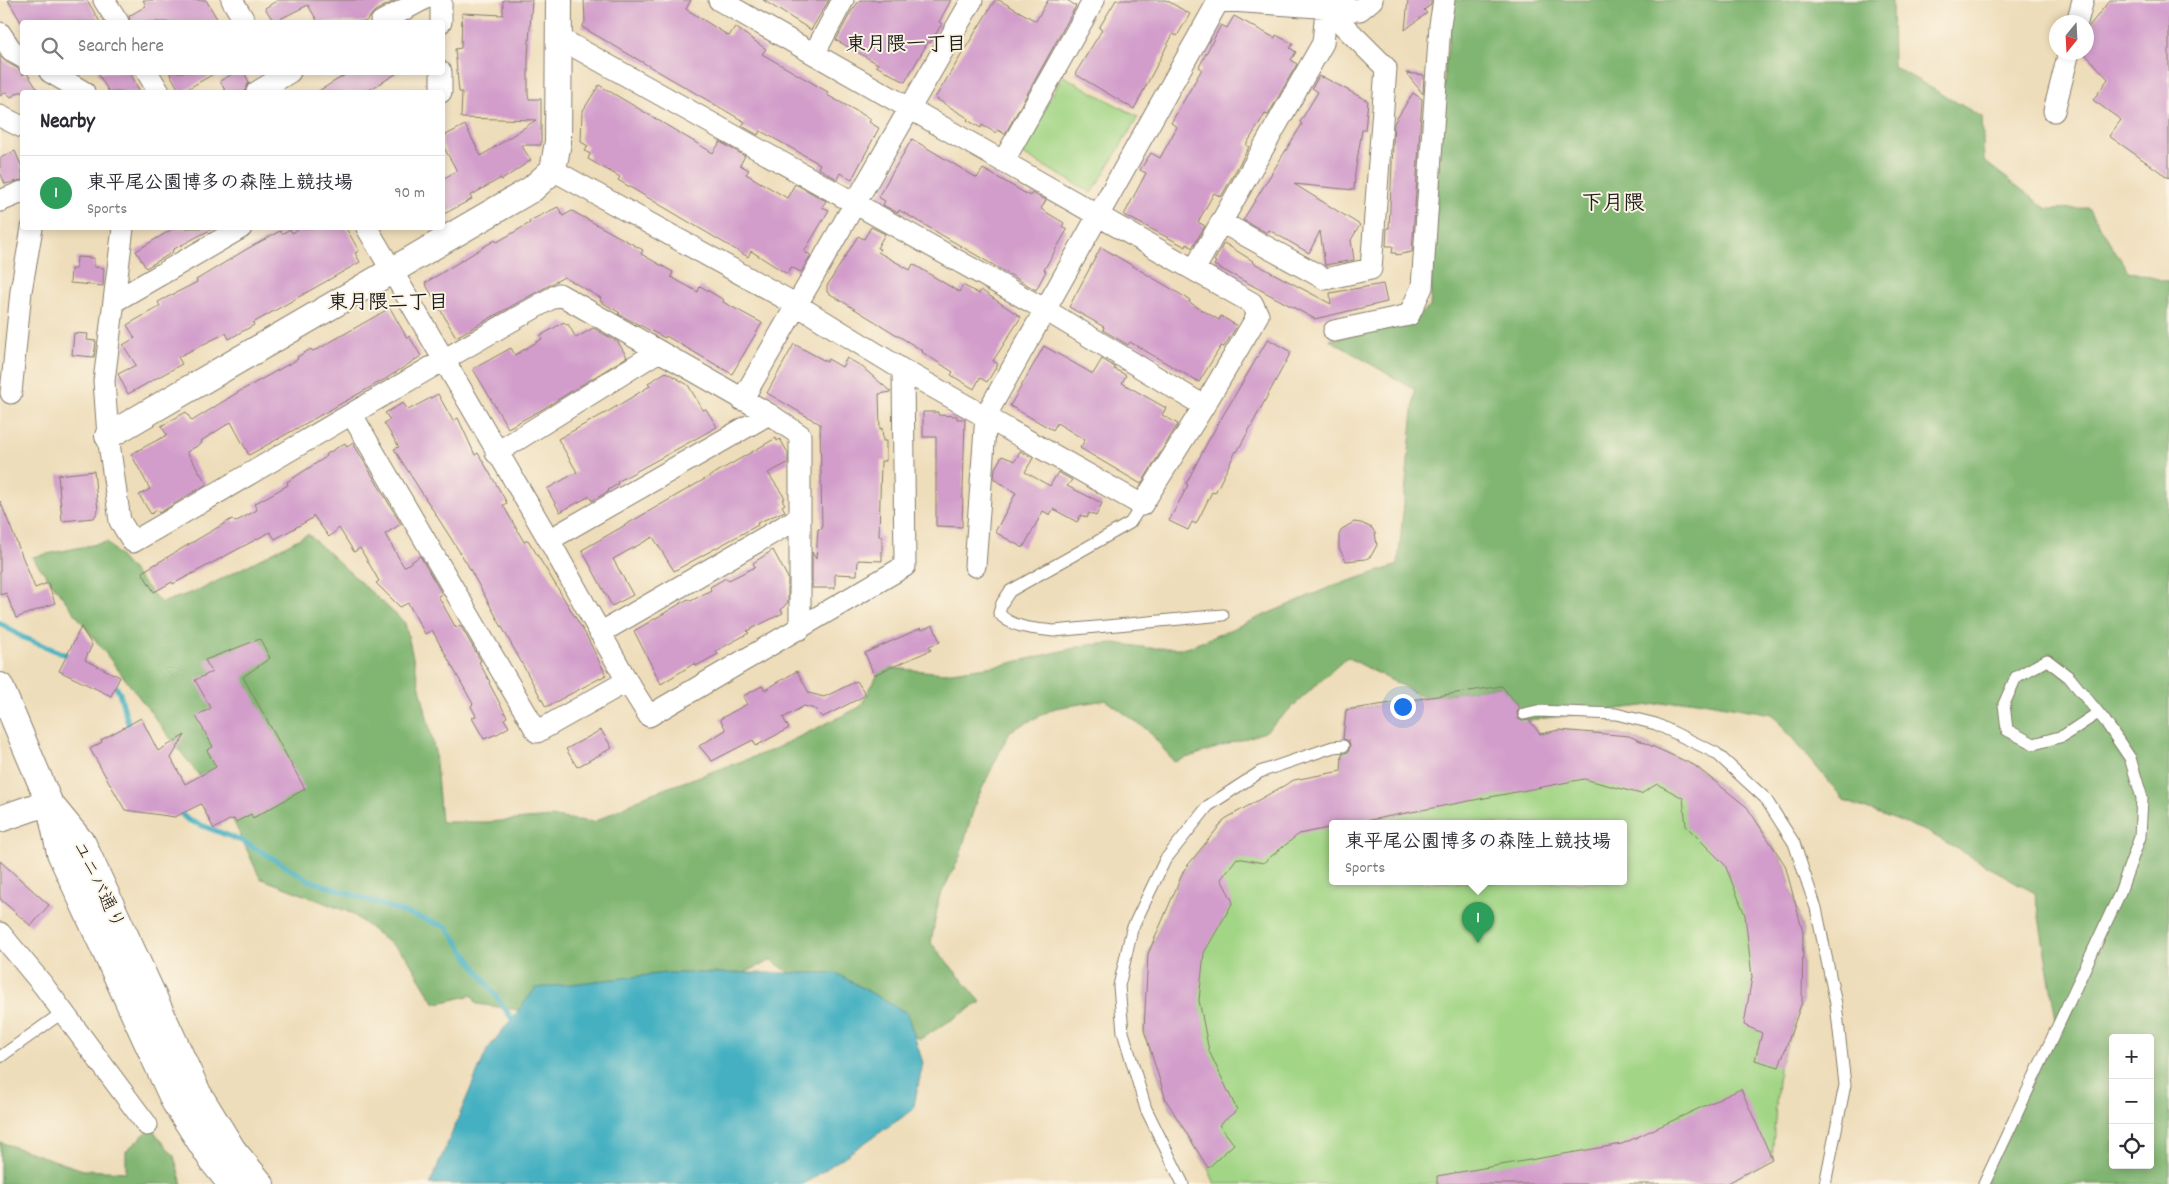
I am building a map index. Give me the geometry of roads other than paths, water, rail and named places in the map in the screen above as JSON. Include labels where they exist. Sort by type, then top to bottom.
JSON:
[{"type":"street","points":[[104,0],[117,20]]},
{"type":"street","points":[[232,0],[244,20]]},
{"type":"street","points":[[385,20],[422,0]]},
{"type":"street","points":[[441,0],[441,20]]},
{"type":"street","points":[[108,436],[532,189],[553,170],[558,142],[560,0]]},
{"type":"street","points":[[553,170],[797,305],[903,370],[986,415],[1142,505],[1258,315],[1252,303],[719,0]]},
{"type":"street","points":[[814,54],[843,0]]},
{"type":"street","points":[[742,400],[972,0]]},
{"type":"street","points":[[1003,162],[1094,0]]},
{"type":"street","points":[[975,566],[986,415],[1218,0],[1326,4],[1360,10],[1372,0]]},
{"type":"street","points":[[1334,331],[1409,315],[1422,287],[1440,25],[1444,0]]},
{"type":"street","points":[[2079,15],[2083,0]]},
{"type":"street","points":[[1194,270],[1323,43],[1326,4]]},
{"type":"street","points":[[1221,222],[1325,279],[1371,269],[1386,68],[1326,4]]},
{"type":"street","points":[[0,33],[12,51],[20,56]]},
{"type":"street","points":[[559,38],[1044,309],[1204,406]]},
{"type":"street","points":[[2054,110],[2067,60]]},
{"type":"street","points":[[55,75],[81,90]]},
{"type":"street","points":[[149,75],[158,90]]},
{"type":"street","points":[[441,75],[441,90]]},
{"type":"street","points":[[261,90],[283,79]]},
{"type":"street","points":[[0,116],[20,126]]},
{"type":"street","points":[[0,201],[20,193]]},
{"type":"street","points":[[12,394],[21,291],[32,230]]},
{"type":"street","points":[[123,230],[104,382],[108,436],[120,521],[133,542],[352,415],[444,359],[559,294],[769,414],[800,435],[800,629]]},
{"type":"street","points":[[115,301],[238,230]]},
{"type":"street","points":[[368,230],[444,359],[496,453],[549,540],[627,681],[649,716],[905,566],[903,370]]},
{"type":"street","points":[[496,453],[659,351]]},
{"type":"street","points":[[549,540],[769,414]]},
{"type":"street","points":[[352,415],[537,732],[627,681]]},
{"type":"street","points":[[600,633],[800,517]]},
{"type":"street","points":[[0,686],[49,802],[0,819]]},
{"type":"street","name":"ユニバ通り","points":[[49,802],[60,853],[174,1103],[213,1162],[231,1184]]},
{"type":"street","name":"ユニバ通り","points":[[49,802],[83,844],[198,1093],[233,1150],[261,1184]]},
{"type":"street","points":[[0,933],[43,985],[147,1125]]},
{"type":"lane","points":[[1142,505],[1130,523],[1010,592],[1002,603],[999,614],[1004,620],[1031,628],[1054,631],[1223,615]]},
{"type":"lane","points":[[1984,1184],[2119,895],[2140,837],[2142,798],[2130,758],[2098,713],[2069,677],[2047,660],[2016,677],[2004,704],[2007,730],[2034,744],[2064,736],[2098,713]]},
{"type":"lane","points":[[1524,714],[1537,712],[1616,714],[1656,724],[1716,752],[1765,798],[1794,843],[1816,908],[1837,1013],[1845,1085],[1824,1184]]},
{"type":"lane","points":[[1183,1184],[1146,1109],[1123,1032],[1119,986],[1132,929],[1165,860],[1208,806],[1260,772],[1333,747],[1343,746]]},
{"type":"lane","points":[[0,1057],[63,1012]]},
{"type":"water","points":[[666,973],[836,973],[907,1013],[923,1063],[913,1110],[804,1184],[430,1184],[487,1050],[536,988]]},
{"type":"waterway","points":[[0,623],[22,637],[74,658]]},
{"type":"waterway","points":[[111,682],[119,691],[130,730]]},
{"type":"waterway","points":[[176,809],[188,820],[247,843],[309,880],[447,927],[515,1023]]},
{"type":"place","name":"東平尾公園博多の森陸上競技場","points":[[1478,943]]},
{"type":"district","name":"東月隈一丁目","points":[[906,43]]},
{"type":"district","name":"下月隈","points":[[1613,202]]},
{"type":"district","name":"東月隈二丁目","points":[[388,301]]}]
